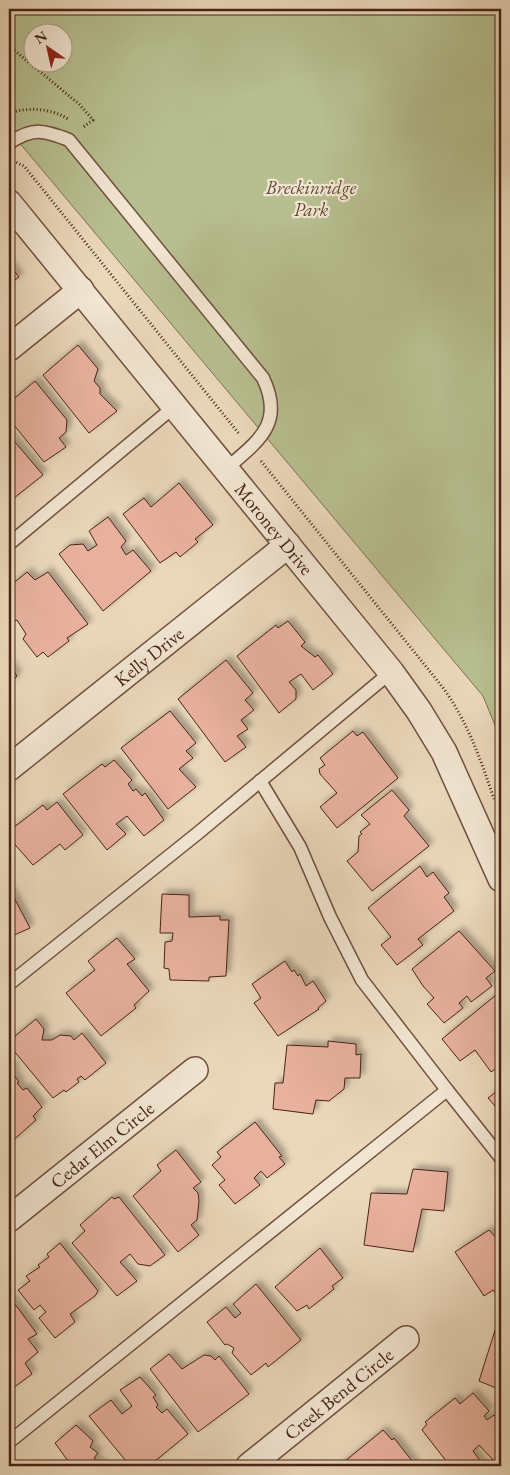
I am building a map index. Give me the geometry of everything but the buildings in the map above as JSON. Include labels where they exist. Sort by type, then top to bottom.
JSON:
[{"type":"street","name":"Moroney Drive","points":[[9,203],[391,672],[419,711],[444,752],[501,879]]},
{"type":"street","points":[[9,348],[81,290]]},
{"type":"street","name":"Kelly Drive","points":[[9,768],[288,545]]},
{"type":"street","name":"Cedar Elm Circle","points":[[9,1219],[195,1070]]},
{"type":"street","name":"Creek Bend Circle","points":[[249,1466],[406,1339]]},
{"type":"lane","points":[[9,143],[22,134],[33,131],[45,131],[69,140],[263,378],[269,390],[271,418],[260,440],[226,469]]},
{"type":"lane","points":[[9,544],[175,406]]},
{"type":"lane","points":[[9,984],[260,781],[391,672]]},
{"type":"lane","points":[[260,781],[300,847],[330,917],[362,980],[501,1158]]},
{"type":"lane","points":[[9,1442],[447,1090]]},
{"type":"path","points":[[58,9],[142,11],[149,9]]},
{"type":"path","points":[[9,46],[79,104],[93,120],[82,128],[76,123]]},
{"type":"path","points":[[9,112],[26,109],[40,110],[54,112],[71,120]]},
{"type":"path","points":[[9,154],[13,162],[24,166],[453,702],[463,716],[475,743],[496,803]]},
{"type":"green space","name":"Breckinridge Park","points":[[9,9],[501,9],[501,740],[483,696],[23,147],[9,134]]}]
